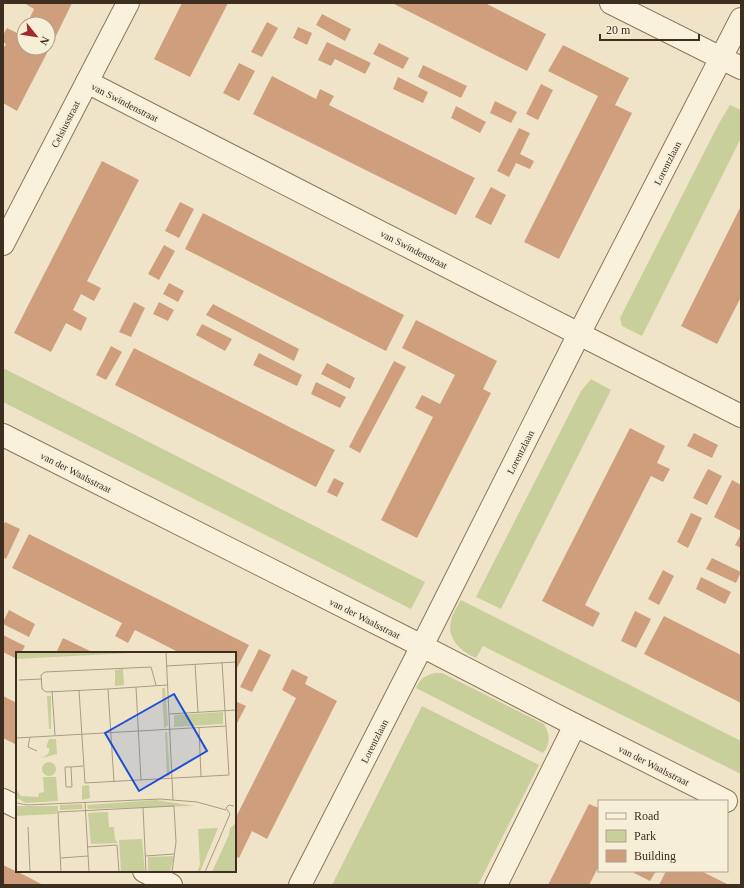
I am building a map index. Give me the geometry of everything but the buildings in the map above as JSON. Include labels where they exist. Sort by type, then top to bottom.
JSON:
[{"type":"street","name":"Celsiusstraat","points":[[3,244],[128,3]]},
{"type":"street","points":[[611,3],[741,68]]},
{"type":"street","name":"Lorentzlaan","points":[[300,885],[579,334],[741,19]]},
{"type":"street","name":"van Swindenstraat","points":[[87,82],[741,416]]},
{"type":"street","name":"van der Waalsstraat","points":[[3,435],[725,800]]},
{"type":"street","points":[[496,885],[575,725]]},
{"type":"street","points":[[3,800],[16,806]]},
{"type":"street","name":"van der Waalsstraat","points":[[728,802],[741,808]]},
{"type":"street","points":[[146,872],[171,885]]},
{"type":"green space","points":[[730,105],[741,110],[741,138],[642,336],[622,326],[620,318],[718,125]]},
{"type":"green space","points":[[3,368],[425,582],[411,609],[3,402]]},
{"type":"green space","points":[[591,379],[611,390],[501,609],[476,597],[581,391]]},
{"type":"green space","points":[[461,600],[741,741],[741,774],[483,646],[476,658],[470,655],[459,647],[450,631],[452,617]]},
{"type":"green space","points":[[435,673],[442,673],[544,724],[548,732],[549,739],[546,749],[543,753],[416,688],[420,681]]},
{"type":"green space","points":[[422,706],[539,765],[478,885],[332,885]]}]
